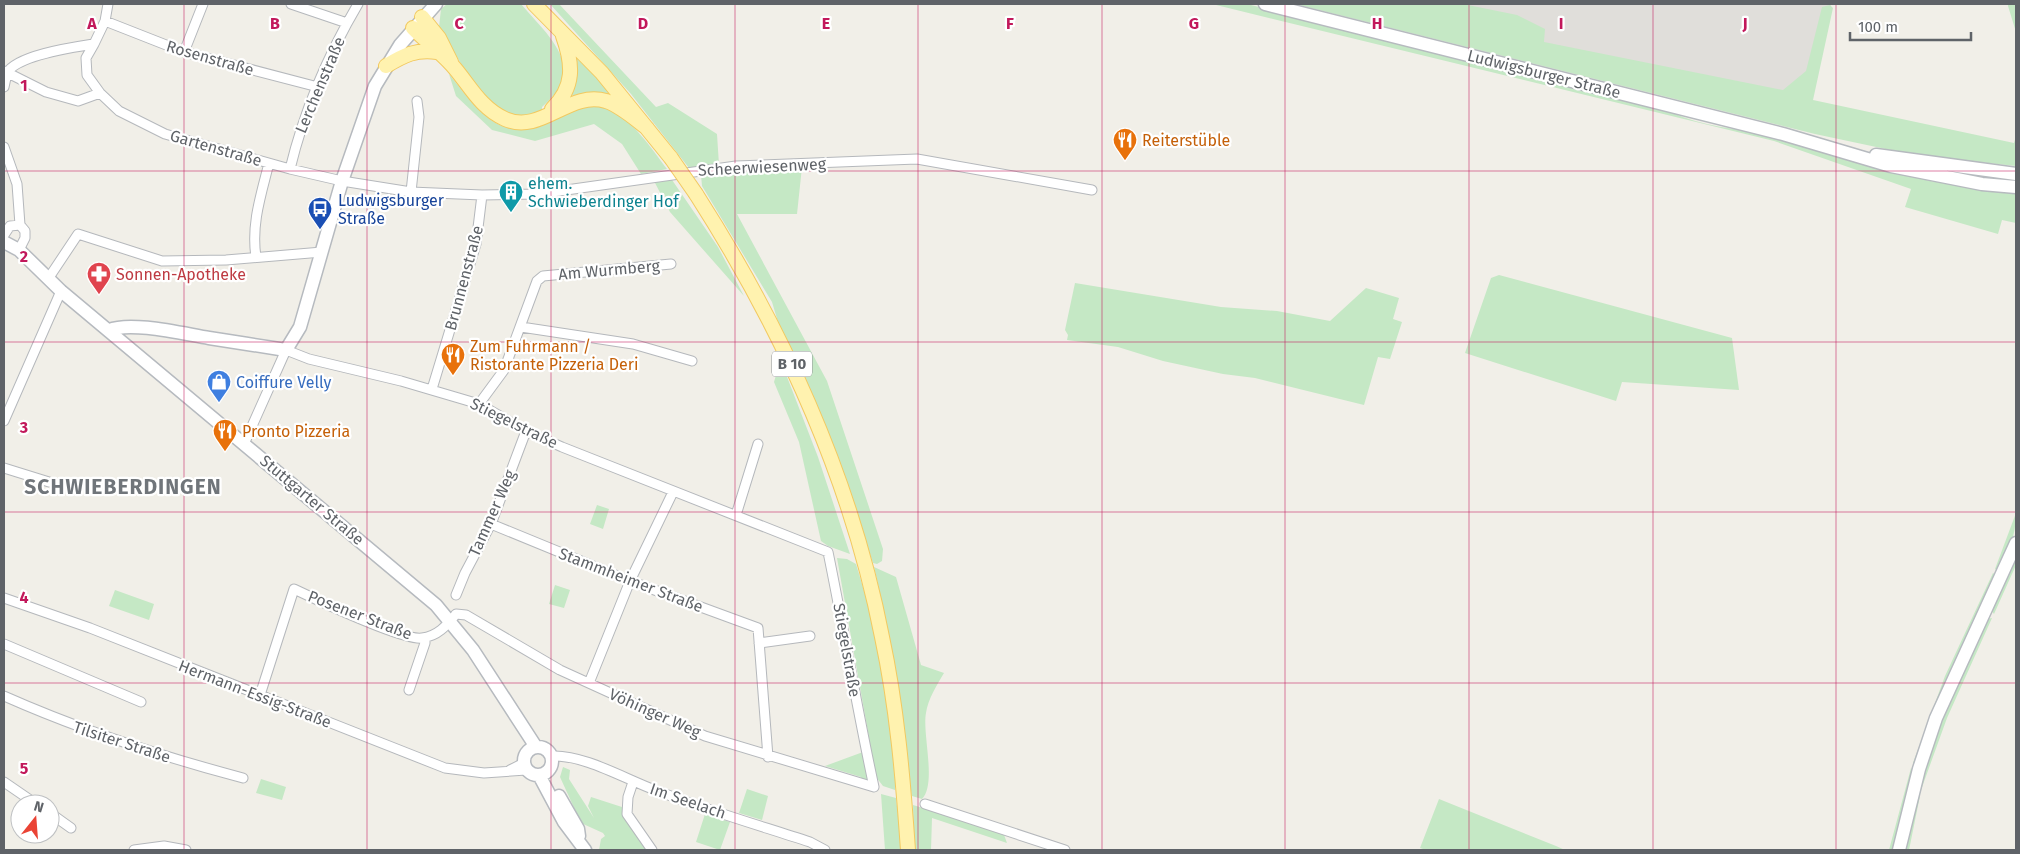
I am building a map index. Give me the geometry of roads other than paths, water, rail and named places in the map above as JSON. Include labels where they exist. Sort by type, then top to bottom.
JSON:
[{"type":"main road","name":"B 10","points":[[534,4],[602,73],[647,128],[696,194],[757,294],[786,351],[813,412],[860,546],[870,584],[892,690],[903,780],[908,850]]},
{"type":"main road","points":[[418,22],[437,52],[452,65],[478,99],[506,120],[523,123],[544,117],[581,99],[600,100],[616,106],[647,128]]},
{"type":"main road","points":[[418,22],[439,38],[452,65]]},
{"type":"main road","points":[[544,117],[564,96],[571,78],[572,70],[569,52],[562,32]]},
{"type":"main road","points":[[386,66],[410,52],[424,50],[437,52]]},
{"type":"street","points":[[106,21],[108,4]]},
{"type":"street","points":[[184,52],[202,4]]},
{"type":"street","points":[[291,4],[347,23]]},
{"type":"street","name":"Lerchenstraße","points":[[290,169],[299,130],[335,45],[358,4]]},
{"type":"street","points":[[244,444],[286,350],[300,326],[342,181],[366,108],[386,66],[418,22],[436,4]]},
{"type":"street","name":"Ludwigsburger Straße","points":[[1266,4],[1822,144]]},
{"type":"street","name":"Gartenstraße","points":[[106,21],[86,58],[87,75],[100,92],[119,111],[165,134],[290,169],[342,181]]},
{"type":"street","name":"Rosenstraße","points":[[106,21],[184,52],[318,87]]},
{"type":"street","points":[[5,72],[17,65],[60,49],[94,44]]},
{"type":"street","points":[[4,87],[5,72]]},
{"type":"street","points":[[5,72],[46,92],[78,101],[100,92]]},
{"type":"street","points":[[411,192],[419,117],[417,101]]},
{"type":"street","points":[[1822,144],[1919,162],[2016,174]]},
{"type":"street","points":[[1822,144],[1891,166],[1931,176],[2016,188]]},
{"type":"street","points":[[4,147],[17,184],[20,225],[25,234],[19,250]]},
{"type":"street","name":"Scheerwiesenweg","points":[[342,181],[411,192],[482,195],[538,194],[736,166],[917,159],[1092,190]]},
{"type":"street","points":[[256,257],[253,236],[269,163]]},
{"type":"street","name":"Brunnenstraße","points":[[432,389],[476,244],[482,195]]},
{"type":"street","points":[[4,235],[10,226],[20,225]]},
{"type":"street","points":[[48,279],[78,234],[162,261],[226,260],[322,252]]},
{"type":"street","name":"Stuttgarter Straße","points":[[4,242],[19,250],[61,291],[416,586],[451,620],[496,683],[533,748],[543,748],[551,756]]},
{"type":"street","name":"Am Wurmberg","points":[[479,404],[504,370],[537,281],[543,276],[671,264]]},
{"type":"street","points":[[4,421],[61,291]]},
{"type":"street","points":[[109,330],[116,327],[191,333],[286,350]]},
{"type":"street","points":[[521,327],[633,344],[692,362]]},
{"type":"street","name":"Stiegelstraße","points":[[286,350],[309,359],[432,389],[479,404],[526,431],[673,492],[828,552],[844,629],[858,717],[874,787]]},
{"type":"street","name":"Tammer Weg","points":[[456,595],[490,524],[526,431]]},
{"type":"street","points":[[736,515],[758,444]]},
{"type":"street","points":[[4,468],[49,482]]},
{"type":"street","points":[[590,683],[630,581],[673,492]]},
{"type":"street","name":"Stammheimer Straße","points":[[490,524],[630,581],[758,628],[768,756]]},
{"type":"street","points":[[1899,850],[1917,776],[1934,725],[2016,543]]},
{"type":"street","name":"Posener Straße","points":[[260,695],[294,589],[345,612],[418,638],[425,638],[442,630],[451,620]]},
{"type":"street","name":"Hermann-Essig-Straße","points":[[4,598],[90,628],[445,768],[484,773],[510,771],[525,766]]},
{"type":"street","name":"Vöhinger Weg","points":[[451,620],[456,614],[466,615],[530,654],[705,736],[874,787]]},
{"type":"street","points":[[759,643],[810,636]]},
{"type":"street","points":[[409,690],[425,638]]},
{"type":"street","points":[[4,644],[141,702]]},
{"type":"street","name":"Tilsiter Straße","points":[[4,696],[61,722],[135,748],[243,778]]},
{"type":"street","points":[[533,748],[525,756],[525,766],[532,774],[543,774]]},
{"type":"street","points":[[543,774],[552,763],[551,756]]},
{"type":"street","name":"Im Seelach","points":[[551,756],[569,757],[633,782],[810,842],[826,850]]},
{"type":"street","points":[[543,774],[564,822],[583,845]]},
{"type":"street","points":[[4,782],[21,794]]},
{"type":"street","points":[[633,782],[628,797],[626,814],[652,850]]},
{"type":"street","points":[[926,804],[1065,850]]},
{"type":"street","points":[[60,820],[71,828]]},
{"type":"street","points":[[134,850],[164,846],[186,850]]},
{"type":"place","name":"Reiterstüble","points":[[1125,161]]},
{"type":"place","name":"ehem. Schwieberdinger Hof","points":[[511,213]]},
{"type":"place","name":"Ludwigsburger Straße","points":[[320,230]]},
{"type":"place","name":"Sonnen-Apotheke","points":[[99,295]]},
{"type":"place","name":"Zum Fuhrmann / Ristorante Pizzeria Deri","points":[[453,376]]},
{"type":"place","name":"Coiffure Velly","points":[[219,403]]},
{"type":"place","name":"Pronto Pizzeria","points":[[225,452]]},
{"type":"district","name":"SCHWIEBERDINGEN","points":[[123,487]]}]
